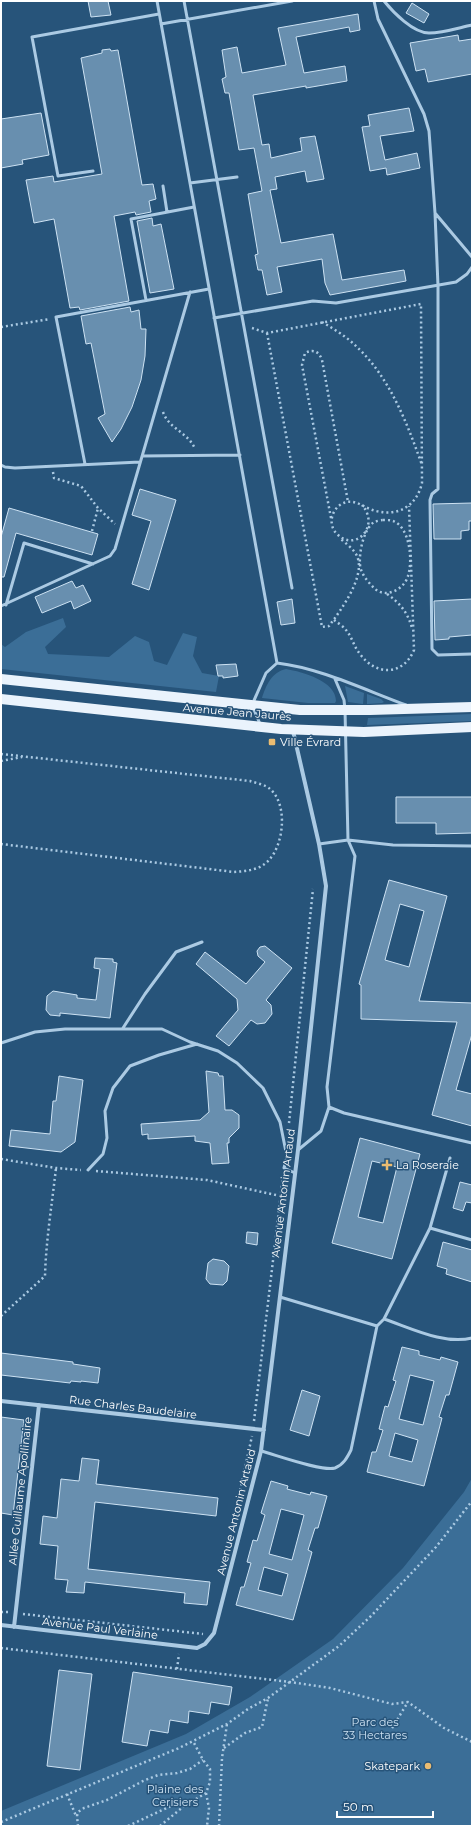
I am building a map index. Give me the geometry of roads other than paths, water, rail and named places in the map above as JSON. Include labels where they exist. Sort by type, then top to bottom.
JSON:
[{"type":"main road","name":"Avenue Jean Jaurès","points":[[1,679],[300,710],[419,710],[472,707]]},
{"type":"main road","name":"Avenue Jean Jaurès","points":[[1,699],[261,728],[293,730],[344,732],[472,728]]},
{"type":"street","name":"Avenue Antonin Artaud","points":[[197,1648],[205,1644],[214,1633],[261,1451],[298,1150],[326,886],[319,844],[293,730]]},
{"type":"street","name":"Rue Charles Baudelaire","points":[[1,1401],[253,1430],[264,1430]]},
{"type":"street","name":"Allée Guillaume Apollinaire","points":[[14,1627],[39,1405]]},
{"type":"street","name":"Avenue Paul Verlaine","points":[[1,1625],[197,1648]]},
{"type":"lane","points":[[157,1],[277,663]]},
{"type":"lane","points":[[184,1],[292,588]]},
{"type":"lane","points":[[161,24],[292,1]]},
{"type":"lane","points":[[374,1],[378,19],[424,114],[429,130],[435,213],[438,286],[438,489],[432,494],[430,500],[432,649],[438,655],[472,654]]},
{"type":"lane","points":[[384,1],[394,12],[410,25],[428,33],[472,25]]},
{"type":"lane","points":[[93,171],[58,176],[32,37],[159,14]]},
{"type":"lane","points":[[190,183],[237,177]]},
{"type":"lane","points":[[163,186],[167,212]]},
{"type":"lane","points":[[146,300],[131,219],[194,207]]},
{"type":"lane","points":[[435,213],[472,257]]},
{"type":"lane","points":[[214,318],[313,301],[336,303],[438,286],[456,282],[467,274],[472,267]]},
{"type":"lane","points":[[85,464],[56,318],[209,289]]},
{"type":"lane","points":[[1,606],[110,556],[115,549],[190,292]]},
{"type":"lane","points":[[142,456],[240,455]]},
{"type":"lane","points":[[1,465],[15,468],[140,462]]},
{"type":"lane","points":[[6,605],[24,543],[93,564]]},
{"type":"lane","points":[[261,728],[252,705],[266,673],[277,663],[292,664],[314,670],[419,710]]},
{"type":"lane","points":[[298,1150],[321,1131],[329,1107],[327,1087],[355,856],[348,840],[344,700],[335,679]]},
{"type":"lane","points":[[319,844],[348,840],[393,845],[472,846]]},
{"type":"lane","points":[[122,1028],[176,952],[202,942]]},
{"type":"lane","points":[[1,1043],[35,1032],[66,1029],[162,1029],[218,1051],[237,1062],[263,1088],[280,1122],[287,1157],[284,1168],[295,1173]]},
{"type":"lane","points":[[88,1170],[103,1154],[107,1138],[105,1111],[113,1088],[130,1066],[159,1054],[197,1044]]},
{"type":"lane","points":[[329,1107],[344,1113],[472,1143]]},
{"type":"lane","points":[[261,1451],[322,1469],[334,1468],[345,1462],[351,1450],[377,1326],[384,1319],[430,1228],[450,1158]]},
{"type":"lane","points":[[430,1228],[472,1240]]},
{"type":"lane","points":[[280,1297],[377,1326]]},
{"type":"lane","points":[[384,1319],[439,1337],[462,1341],[472,1338]]},
{"type":"place","name":"Ville Évrard","points":[[272,742]]},
{"type":"place","name":"La Roseraie","points":[[387,1165]]},
{"type":"place","name":"Skatepark","points":[[428,1766]]},
{"type":"park label","name":"Parc des 33 Hectares","points":[[375,1728]]},
{"type":"park label","name":"Plaine des Cerisiers","points":[[175,1795]]}]
